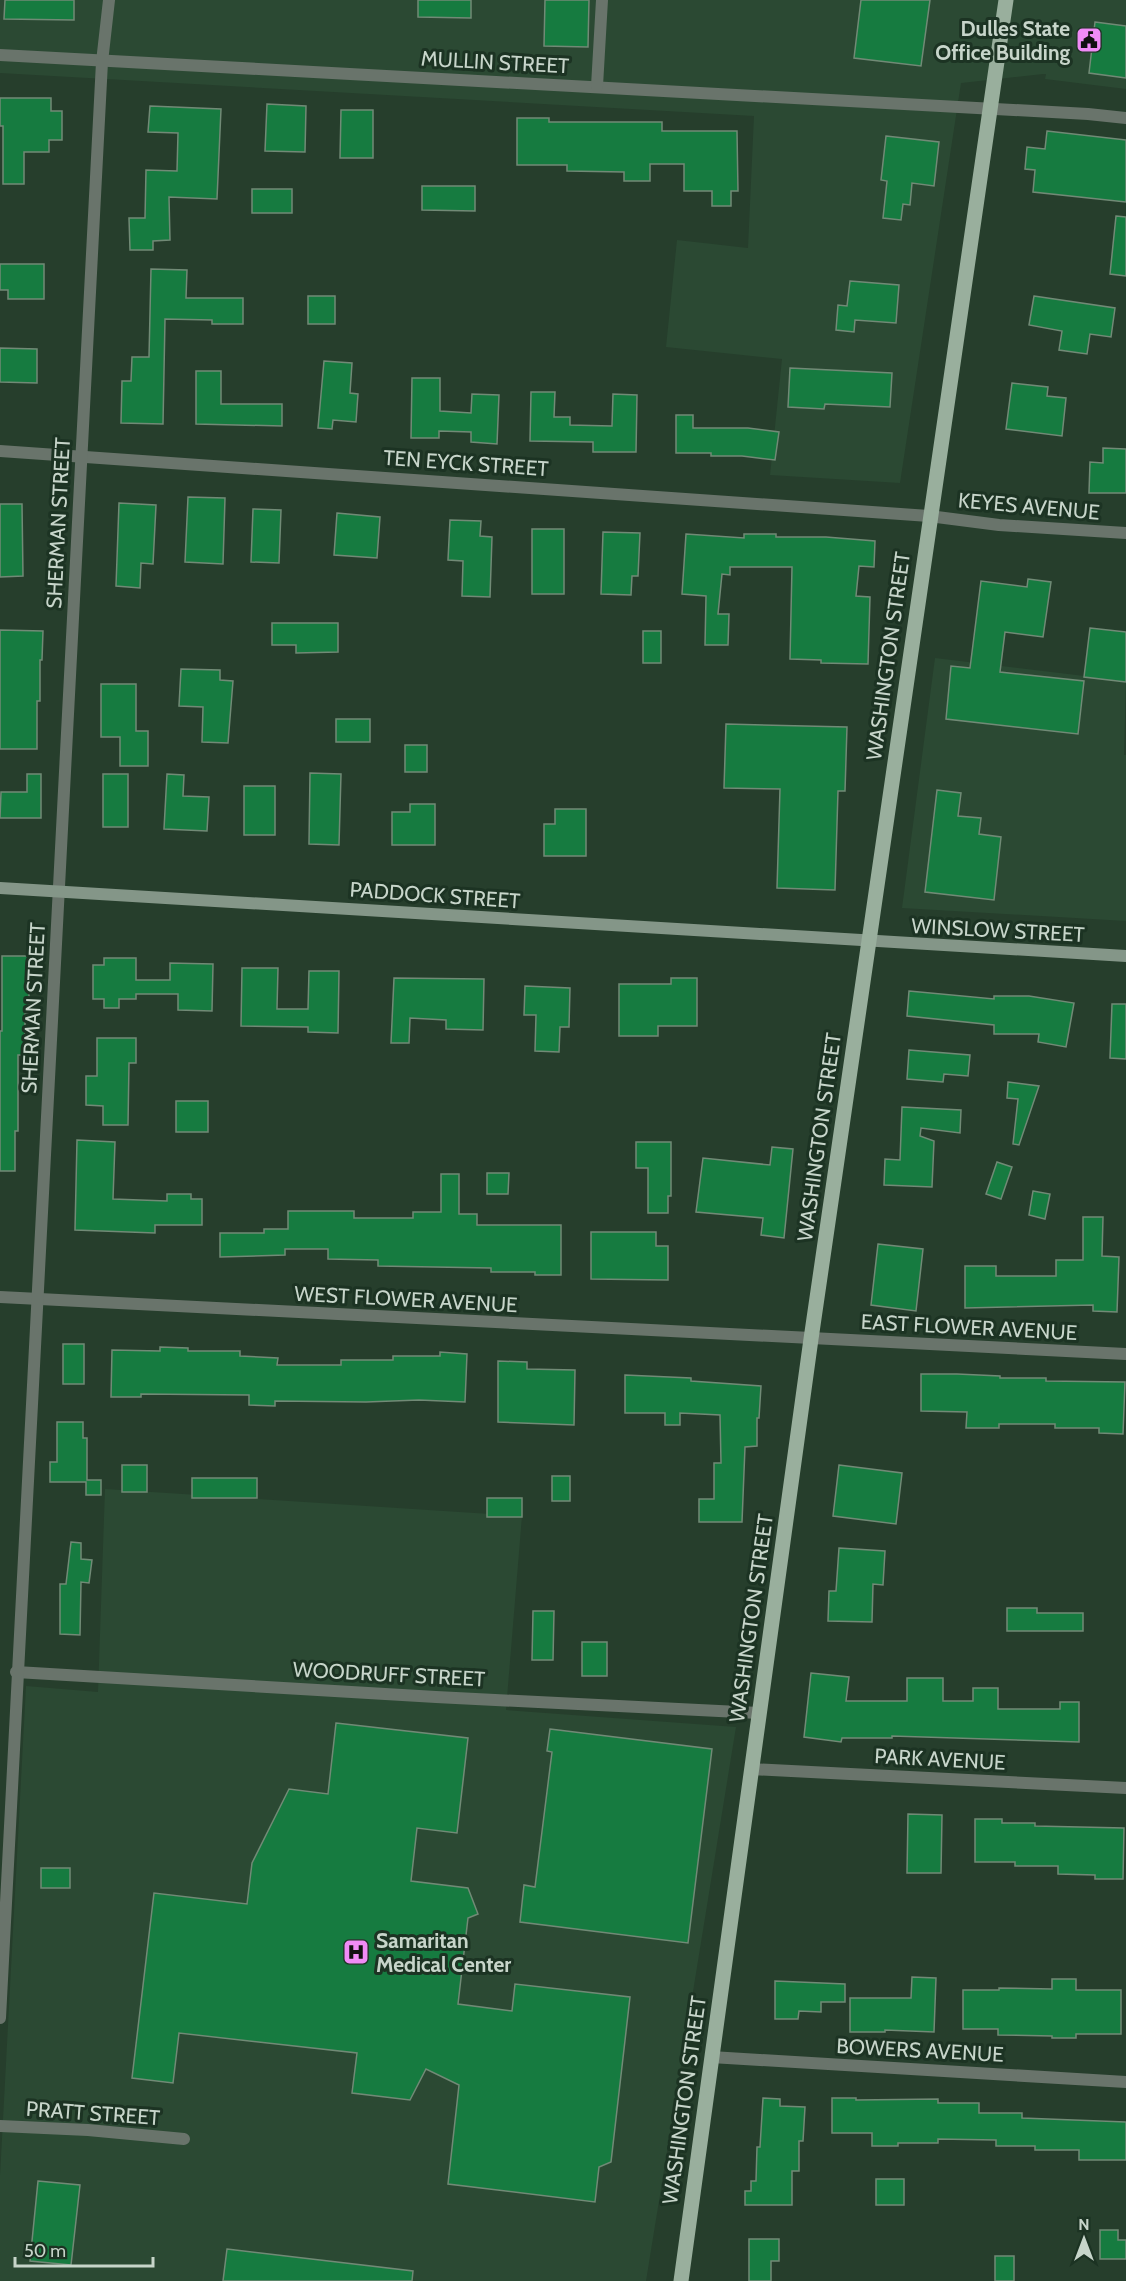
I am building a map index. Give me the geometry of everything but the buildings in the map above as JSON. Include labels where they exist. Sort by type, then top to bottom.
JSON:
[{"type":"main road","name":"WASHINGTON STREET","points":[[681,2281],[811,1340],[929,516],[1006,0]]},
{"type":"main road","name":"PADDOCK STREET","points":[[0,888],[868,942]]},
{"type":"main road","name":"WINSLOW STREET","points":[[868,942],[1126,956]]},
{"type":"street","name":"SHERMAN STREET","points":[[0,2018],[80,456],[102,62],[109,0]]},
{"type":"street","points":[[597,86],[602,0]]},
{"type":"street","name":"MULLIN STREET","points":[[0,55],[597,86],[1126,118]]},
{"type":"street","name":"TEN EYCK STREET","points":[[0,450],[929,516]]},
{"type":"street","name":"KEYES AVENUE","points":[[929,516],[999,525],[1126,533]]},
{"type":"street","name":"WEST FLOWER AVENUE","points":[[0,1298],[811,1340]]},
{"type":"street","name":"EAST FLOWER AVENUE","points":[[811,1340],[1126,1354]]},
{"type":"street","name":"WOODRUFF STREET","points":[[16,1672],[759,1713]]},
{"type":"street","name":"PARK AVENUE","points":[[751,1769],[1126,1788]]},
{"type":"street","name":"BOWERS AVENUE","points":[[711,2057],[1126,2082]]},
{"type":"street","name":"PRATT STREET","points":[[0,2126],[88,2130],[184,2139]]},
{"type":"shaded area","points":[[0,0],[1126,0],[1126,89],[1045,79],[1046,74],[961,83],[900,483],[770,475],[782,359],[666,347],[677,240],[748,248],[754,116],[0,73]]},
{"type":"shaded area","points":[[935,658],[1126,681],[1124,755],[1126,755],[1126,921],[902,908]]},
{"type":"shaded area","name":"Samaritan Medical Center","points":[[105,1489],[522,1516],[506,1710],[736,1727],[646,2281],[0,2281],[0,2176],[26,1686],[98,1692]]},
{"type":"place","name":"Dulles State Office Building","points":[[1089,40]]},
{"type":"place","name":"Samaritan Medical Center","points":[[356,1952]]}]
